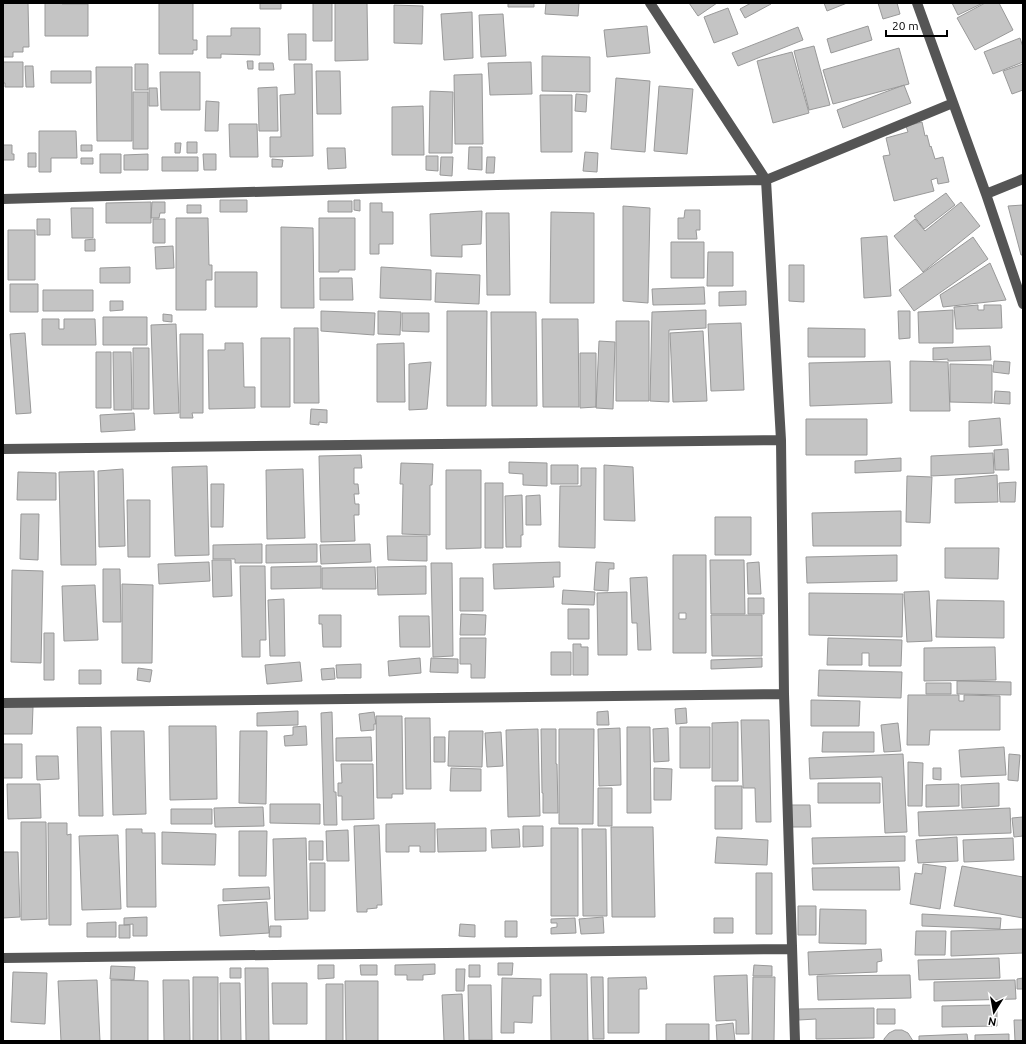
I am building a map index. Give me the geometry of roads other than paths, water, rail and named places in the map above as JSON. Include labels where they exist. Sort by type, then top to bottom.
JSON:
[{"type":"street","points":[[650,3],[766,180],[781,440],[784,694],[795,1041]]},
{"type":"street","points":[[917,3],[986,194],[1023,304]]},
{"type":"street","points":[[3,199],[497,185],[766,180],[953,103]]},
{"type":"street","points":[[986,194],[1023,179]]},
{"type":"street","points":[[3,449],[781,440]]},
{"type":"street","points":[[3,703],[784,694]]},
{"type":"street","points":[[3,958],[792,949]]}]
